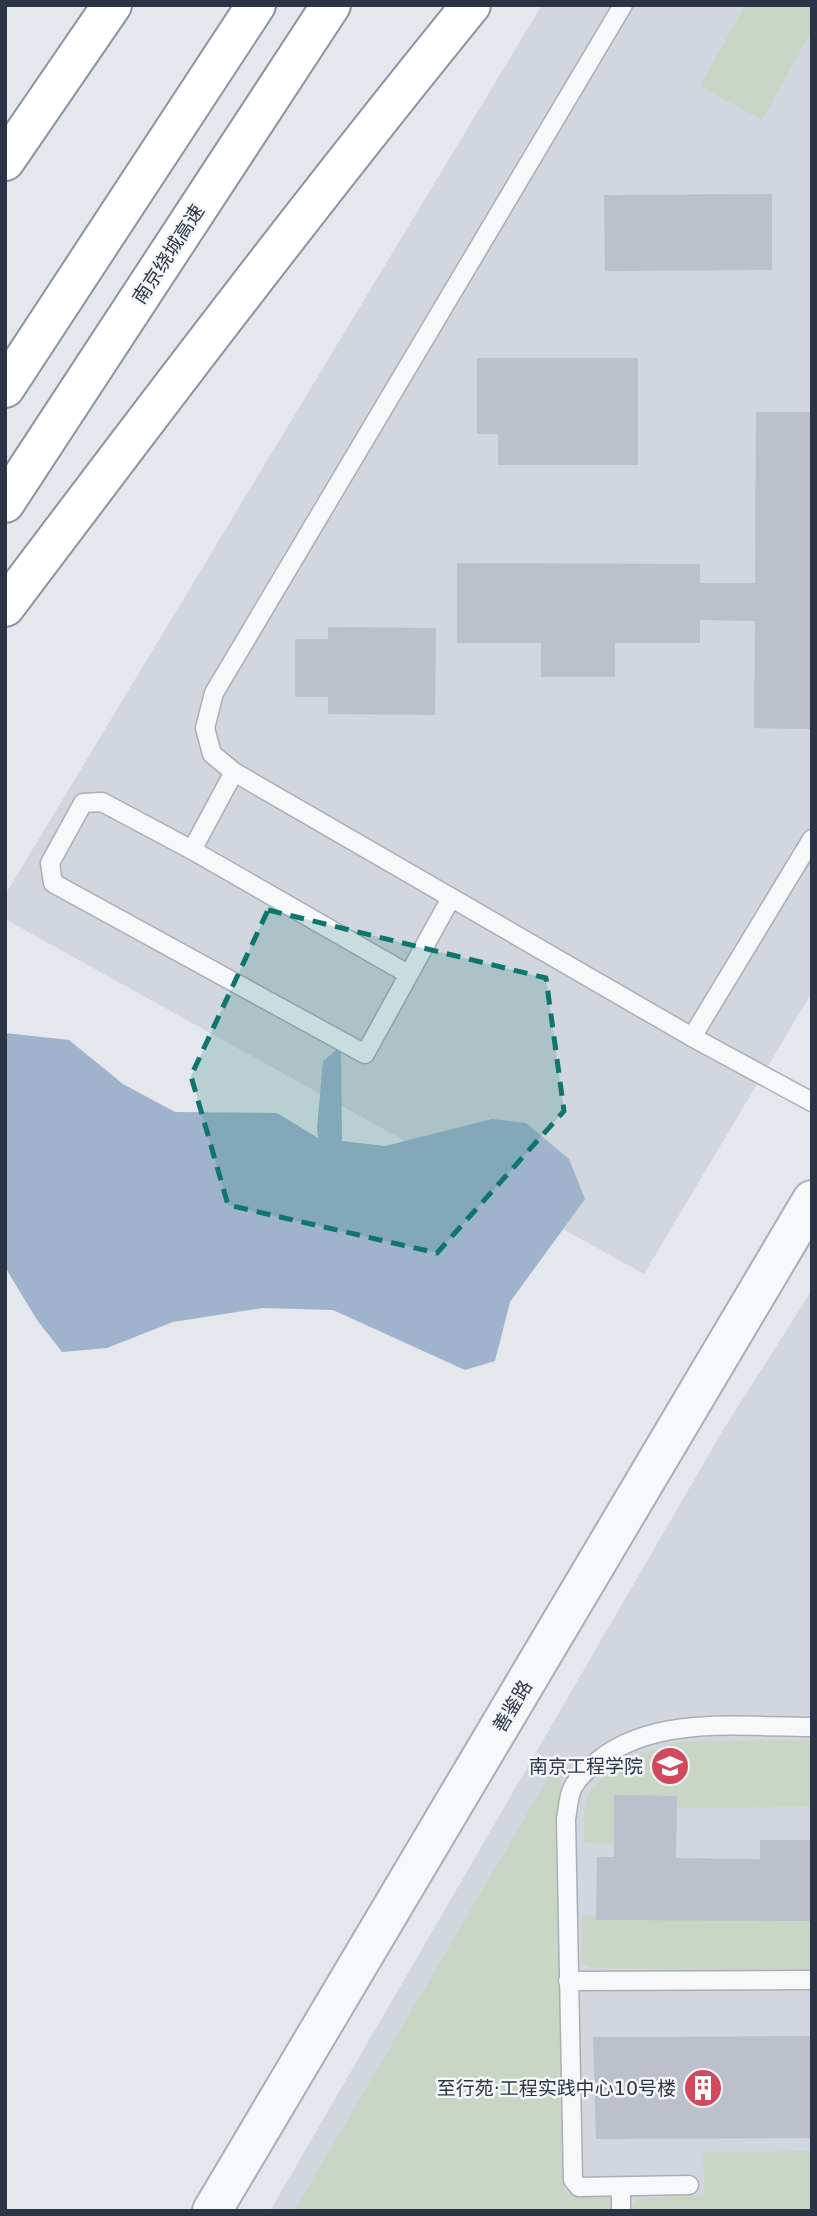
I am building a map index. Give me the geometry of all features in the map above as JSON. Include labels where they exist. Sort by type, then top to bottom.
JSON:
[{"type":"highway","points":[[5,161],[112,5]]},
{"type":"highway","points":[[5,388],[256,5]]},
{"type":"highway","name":"南京绕城高速","points":[[5,503],[331,5]]},
{"type":"highway","points":[[5,607],[201,347],[471,5]]},
{"type":"street","name":"善鉴路","points":[[212,2211],[812,1200]]},
{"type":"lane","points":[[623,5],[214,693],[205,728],[212,754],[234,772],[692,1037],[812,1102]]},
{"type":"lane","points":[[192,850],[234,772]]},
{"type":"lane","points":[[408,974],[192,850],[102,802],[83,803],[50,863],[53,883],[365,1054],[450,898]]},
{"type":"lane","points":[[692,1037],[812,839]]},
{"type":"lane","points":[[689,2185],[579,2187],[573,2180],[566,1819],[571,1789],[584,1772],[614,1748],[649,1733],[683,1727],[812,1727]]},
{"type":"lane","points":[[568,1981],[812,1980]]},
{"type":"lane","points":[[621,2187],[621,2211]]},
{"type":"highlighted area","points":[[268,910],[546,978],[564,1111],[437,1253],[228,1205],[191,1076]]},
{"type":"shaded area","points":[[542,5],[812,5],[812,992],[644,1274],[5,919],[5,895]]},
{"type":"shaded area","name":"南京工程学院","points":[[812,1290],[812,2211],[270,2211],[723,1430]]},
{"type":"green space","points":[[745,5],[812,5],[812,30],[762,120],[700,86]]},
{"type":"green space","points":[[812,1740],[812,1807],[617,1808],[617,1844],[584,1843],[586,1801],[594,1786],[603,1777],[630,1761],[672,1744]]},
{"type":"green space","points":[[562,1754],[558,1839],[565,2193],[606,2194],[612,2201],[612,2211],[294,2211]]},
{"type":"green space","points":[[582,1915],[812,1917],[812,1971],[592,1968],[581,1960]]},
{"type":"green space","points":[[812,2151],[812,2211],[633,2211],[632,2206],[638,2198],[704,2195],[703,2152]]},
{"type":"water","points":[[5,1033],[69,1040],[123,1084],[175,1112],[277,1113],[318,1138],[323,1061],[341,1046],[342,1141],[385,1146],[492,1119],[526,1123],[569,1159],[585,1199],[510,1302],[495,1361],[465,1370],[333,1310],[263,1308],[173,1322],[107,1348],[62,1352],[37,1320],[5,1267]]},
{"type":"building","points":[[772,194],[772,270],[605,271],[604,195]]},
{"type":"building","points":[[477,358],[638,358],[638,465],[498,465],[498,434],[477,434]]},
{"type":"building","points":[[756,412],[812,412],[812,729],[754,728],[755,621],[700,620],[700,643],[615,643],[615,677],[541,677],[541,643],[457,643],[457,563],[700,564],[700,583],[755,583]]},
{"type":"building","points":[[328,627],[436,628],[435,715],[328,714],[328,697],[295,697],[295,639],[328,639]]},
{"type":"building","points":[[614,1795],[677,1796],[676,1858],[760,1859],[760,1840],[812,1840],[812,1921],[596,1920],[597,1857],[614,1857]]},
{"type":"building","name":"至行苑·工程实践中心10号楼","points":[[812,2036],[812,2138],[596,2139],[593,2037]]},
{"type":"place","name":"南京工程学院","points":[[670,1766]]},
{"type":"place","name":"至行苑·工程实践中心10号楼","points":[[703,2088]]}]
